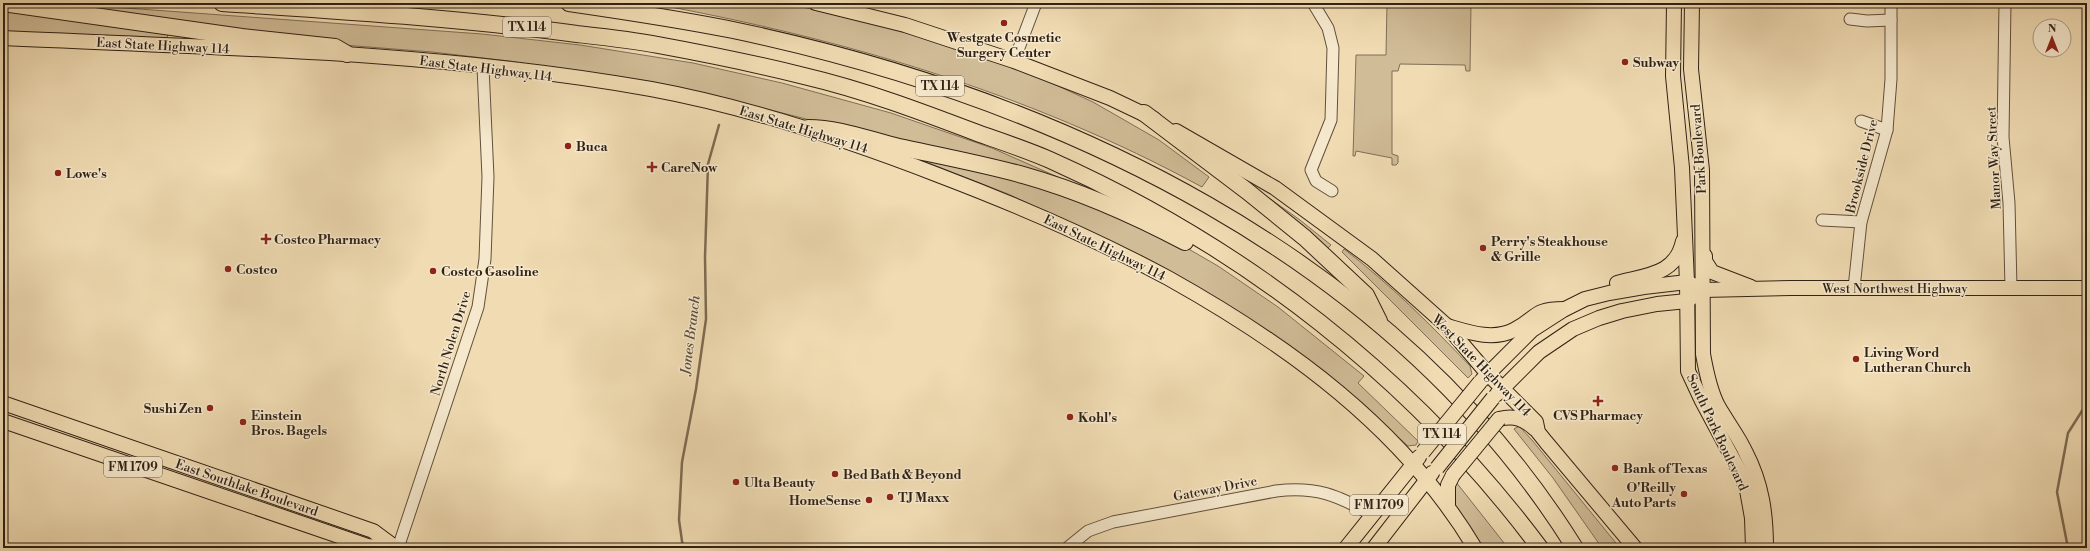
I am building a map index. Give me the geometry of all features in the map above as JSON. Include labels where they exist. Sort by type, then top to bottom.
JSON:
[{"type":"highway","points":[[3,3],[242,37],[335,46],[347,54]]},
{"type":"highway","name":"TX 114","points":[[222,3],[497,23],[655,44],[806,76],[914,108],[1048,159],[1157,213],[1271,285],[1316,319],[1387,378],[1422,412],[1488,482],[1540,548]]},
{"type":"highway","name":"TX 114","points":[[569,3],[684,20],[737,31],[894,72],[950,90],[1033,121],[1108,152],[1209,206],[1283,251],[1322,278],[1414,353],[1444,383],[1522,470],[1575,548]]},
{"type":"highway","points":[[1144,113],[1247,191],[1305,238],[1366,295],[1382,326]]},
{"type":"highway","points":[[808,128],[827,128],[897,147],[984,165],[1024,176],[1081,195],[1145,220],[1202,251],[1254,283],[1298,314],[1316,319]]},
{"type":"main road","points":[[816,3],[905,25],[1014,61],[1144,113]]},
{"type":"main road","name":"Park Boulevard","points":[[1674,3],[1673,76],[1682,168],[1687,292]]},
{"type":"main road","name":"Park Boulevard","points":[[1692,3],[1692,74],[1702,170],[1703,293]]},
{"type":"main road","name":"East State Highway 114","points":[[3,38],[347,54],[483,67],[651,89],[725,105],[808,128],[896,159],[1048,218],[1164,276],[1222,309],[1313,371],[1352,402],[1413,462],[1448,506],[1476,548]]},
{"type":"main road","points":[[1673,76],[1692,74]]},
{"type":"main road","name":"West State Highway 114","points":[[1144,113],[1216,152],[1275,188],[1354,245],[1447,326],[1483,378],[1503,388],[1536,422],[1538,432],[1634,548]]},
{"type":"main road","points":[[1586,299],[1605,286],[1664,271],[1671,265],[1677,256],[1685,234]]},
{"type":"main road","points":[[1702,234],[1705,261],[1709,269],[1755,289]]},
{"type":"main road","points":[[1483,378],[1532,330],[1566,308],[1586,299],[1644,286],[1687,292]]},
{"type":"main road","name":"West Northwest Highway","points":[[1687,292],[1703,293],[1755,289],[1854,288],[2087,288]]},
{"type":"main road","points":[[1503,388],[1539,352],[1573,330],[1599,318],[1622,311],[1657,304],[1687,292]]},
{"type":"main road","name":"South Park Boulevard","points":[[1687,292],[1688,371],[1713,409],[1748,474],[1747,490],[1760,541]]},
{"type":"main road","name":"South Park Boulevard","points":[[1703,293],[1703,354],[1713,409]]},
{"type":"main road","points":[[1447,326],[1481,335],[1496,335],[1514,330],[1543,310],[1566,308]]},
{"type":"main road","name":"FM 1709","points":[[1346,548],[1413,462],[1423,452],[1483,378]]},
{"type":"main road","name":"FM 1709","points":[[1374,548],[1427,479],[1493,398],[1503,388]]},
{"type":"main road","name":"East Southlake Boulevard","points":[[3,403],[373,531],[397,548]]},
{"type":"main road","points":[[1448,506],[1448,485],[1452,475],[1499,419],[1506,417],[1525,420],[1538,432]]},
{"type":"main road","points":[[8,423],[25,419],[33,419],[84,437],[105,439]]},
{"type":"main road","name":"East Southlake Boulevard","points":[[8,423],[368,546],[386,548]]},
{"type":"street","points":[[1014,61],[1036,3]]},
{"type":"street","points":[[1312,3],[1321,14],[1328,28],[1333,48],[1331,120],[1311,170],[1316,181],[1332,191]]},
{"type":"street","name":"Brookside Drive","points":[[1854,288],[1861,222],[1887,130],[1891,79],[1891,3]]},
{"type":"street","name":"Manor Way Street","points":[[2005,3],[2003,137],[2009,203],[2011,288]]},
{"type":"street","points":[[1850,19],[1867,21],[1891,20]]},
{"type":"street","name":"North Nolen Drive","points":[[397,548],[478,307],[485,259],[488,177],[483,67]]},
{"type":"street","points":[[1861,121],[1887,130]]},
{"type":"street","points":[[1822,220],[1861,222]]},
{"type":"street","name":"Gateway Drive","points":[[1067,548],[1088,531],[1113,522],[1276,490],[1303,489],[1333,494],[1372,514]]},
{"type":"shaded area","points":[[57,3],[482,34],[580,45],[693,63],[782,83],[891,113],[992,148],[1094,193],[759,107],[673,87],[509,61],[432,52],[318,43]]},
{"type":"shaded area","points":[[649,3],[785,3],[879,25],[956,48],[1034,75],[1093,102],[1159,140],[1209,177],[1202,187],[1136,154],[1070,124],[1002,97],[933,73],[792,33]]},
{"type":"shaded area","points":[[1387,3],[1471,3],[1470,71],[1466,71],[1465,65],[1400,64],[1398,71],[1392,71],[1392,154],[1398,156],[1398,163],[1396,165],[1392,165],[1392,158],[1356,151],[1355,156],[1353,156],[1356,55],[1386,55]]},
{"type":"shaded area","points":[[3,8],[168,31],[167,41],[3,33]]},
{"type":"shaded area","points":[[918,159],[1039,185],[1173,240],[1218,266],[1278,307],[1364,376],[1358,383],[1418,441],[1416,445],[1408,446],[1370,412],[1080,227],[1008,194]]},
{"type":"shaded area","points":[[1255,188],[1300,220],[1331,245],[1326,250]]},
{"type":"shaded area","points":[[1344,249],[1394,291],[1470,366],[1472,374],[1468,378],[1342,252]]},
{"type":"shaded area","points":[[1519,426],[1620,548],[1602,548],[1553,478],[1514,429]]},
{"type":"shaded area","points":[[1456,482],[1508,548],[1481,548],[1456,508],[1452,496]]},
{"type":"waterway","name":"Jones Branch","points":[[683,548],[679,520],[682,462],[696,389],[706,319],[705,257],[708,164],[719,125]]},
{"type":"waterway","points":[[2068,548],[2057,492],[2068,433],[2087,403]]},
{"type":"place","name":"Westgate Cosmetic Surgery Center","points":[[1004,23]]},
{"type":"place","name":"Subway","points":[[1625,62]]},
{"type":"place","name":"Buca","points":[[568,146]]},
{"type":"place","name":"CareNow","points":[[652,167]]},
{"type":"place","name":"Lowe's","points":[[58,173]]},
{"type":"place","name":"Costco Pharmacy","points":[[266,239]]},
{"type":"place","name":"Perry's Steakhouse & Grille","points":[[1483,248]]},
{"type":"place","name":"Costco","points":[[228,269]]},
{"type":"place","name":"Costco Gasoline","points":[[433,271]]},
{"type":"place","name":"Living Word Lutheran Church","points":[[1856,359]]},
{"type":"place","name":"CVS Pharmacy","points":[[1598,401]]},
{"type":"place","name":"Sushi Zen","points":[[210,408]]},
{"type":"place","name":"Kohl's","points":[[1070,417]]},
{"type":"place","name":"Einstein Bros. Bagels","points":[[243,422]]},
{"type":"place","name":"Bank of Texas","points":[[1615,468]]},
{"type":"place","name":"Bed Bath & Beyond","points":[[835,474]]},
{"type":"place","name":"Ulta Beauty","points":[[736,482]]},
{"type":"place","name":"O'Reilly Auto Parts","points":[[1684,494]]},
{"type":"place","name":"TJ Maxx","points":[[890,497]]},
{"type":"place","name":"HomeSense","points":[[869,500]]}]
